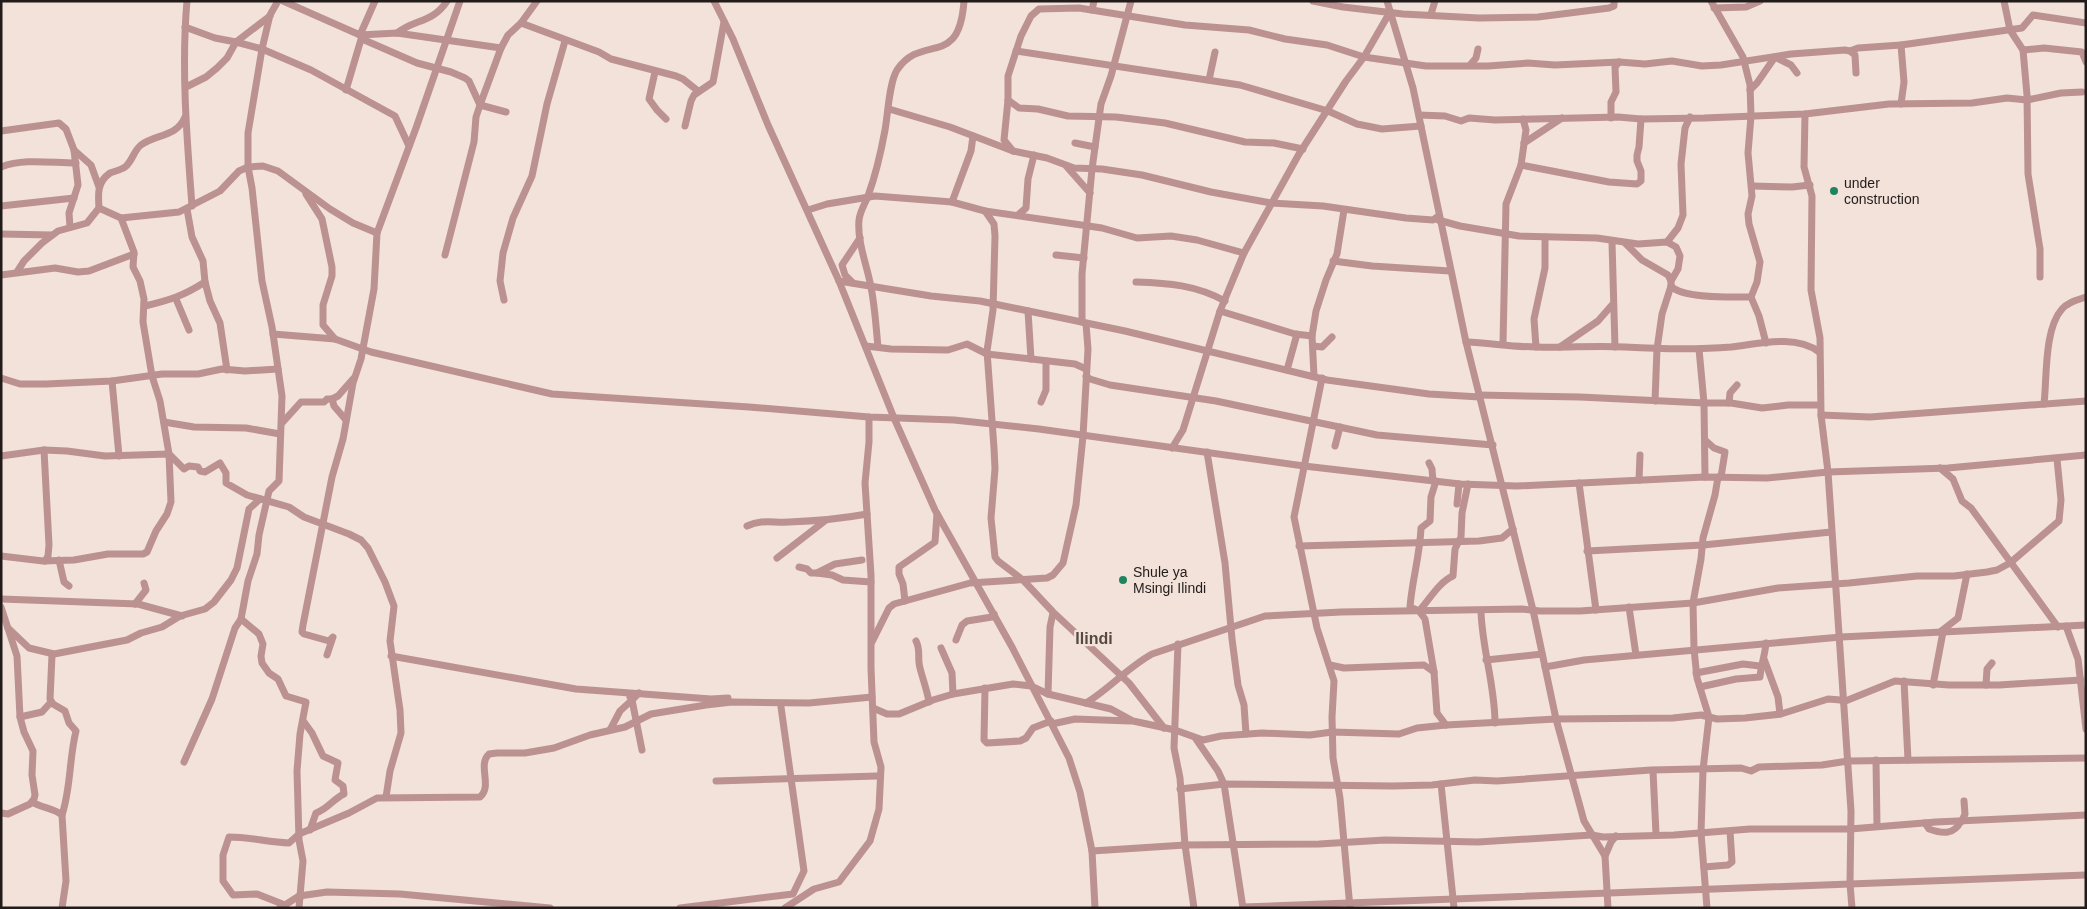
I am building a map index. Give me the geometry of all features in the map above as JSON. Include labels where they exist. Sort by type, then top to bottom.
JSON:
[{"type":"street","points":[[188,1],[185,27],[185,117],[189,138],[192,237],[203,261],[205,282],[210,301],[220,323],[227,370]]},
{"type":"street","points":[[184,762],[212,699],[235,628],[241,619],[248,581],[257,554],[264,500],[269,490],[279,481],[282,396],[262,281],[248,167],[248,133],[262,49],[270,16],[278,1]]},
{"type":"street","points":[[283,1],[409,60],[466,78],[480,105]]},
{"type":"street","points":[[346,90],[361,37],[375,1]]},
{"type":"street","points":[[397,33],[408,25],[431,18],[443,8],[447,1]]},
{"type":"street","points":[[327,655],[333,637],[329,641],[302,632],[332,477],[354,378],[363,348],[374,289],[377,233],[460,1]]},
{"type":"street","points":[[445,255],[474,142],[476,117],[480,105],[501,48],[508,35],[521,23],[538,1]]},
{"type":"street","points":[[714,1],[839,280],[894,418],[937,513],[1052,723],[1075,774],[1092,851],[1095,908]]},
{"type":"street","points":[[878,347],[875,308],[860,238],[860,215],[880,153],[896,73],[912,55],[946,45],[954,38],[961,21],[964,1]]},
{"type":"street","points":[[1092,10],[1094,1]]},
{"type":"street","points":[[871,645],[889,608],[894,604],[968,583],[1051,577],[1063,563],[1076,505],[1083,436],[1088,349],[1081,293],[1092,169],[1102,97],[1114,66],[1131,1]]},
{"type":"street","points":[[1313,1],[1343,8],[1479,18],[1538,18],[1609,8],[1614,6],[1614,1]]},
{"type":"street","points":[[1387,1],[1406,62],[1419,115],[1466,342],[1533,610],[1556,718],[1584,822],[1605,856]]},
{"type":"street","points":[[1431,14],[1435,1]]},
{"type":"street","points":[[1712,5],[1746,7],[1760,1]]},
{"type":"street","points":[[2004,1],[2010,30],[2023,50],[2027,100],[2028,174],[2040,248],[2040,277]]},
{"type":"street","points":[[1712,5],[1736,43],[1745,62],[1750,90],[1751,116],[1748,153],[1752,186],[1749,224],[1760,262],[1757,282],[1751,297],[1766,343]]},
{"type":"street","points":[[1013,151],[1004,140],[1008,76],[1031,16],[1039,9],[1092,10],[1185,25],[1249,30],[1285,39],[1327,45],[1364,57],[1426,66],[1488,66],[1528,63],[1555,65],[1619,62],[1645,64],[1672,61],[1702,66],[1745,62],[1800,53],[1850,51],[1858,48],[2010,30],[2022,28],[2033,15],[2086,22]]},
{"type":"street","points":[[1172,448],[1183,430],[1220,311],[1244,253],[1302,149],[1346,81],[1364,57],[1390,12]]},
{"type":"street","points":[[186,87],[206,77],[217,68],[236,42],[270,16]]},
{"type":"street","points":[[685,126],[690,101],[698,91],[704,90],[713,82],[724,22]]},
{"type":"street","points":[[521,23],[565,41],[599,52],[611,59],[676,76],[698,91]]},
{"type":"street","points":[[185,27],[215,38],[262,49],[311,70],[395,116],[409,146]]},
{"type":"street","points":[[361,37],[397,33],[501,48]]},
{"type":"street","points":[[504,300],[500,281],[503,253],[514,218],[532,176],[547,104],[565,41]]},
{"type":"street","points":[[1901,44],[1904,82],[1901,104]]},
{"type":"street","points":[[2023,50],[2044,48],[2082,52],[2086,62]]},
{"type":"street","points":[[1470,65],[1476,58],[1478,49]]},
{"type":"street","points":[[1016,51],[1240,85],[1328,111],[1357,124],[1382,129],[1421,126]]},
{"type":"street","points":[[1850,51],[1855,56],[1856,73]]},
{"type":"street","points":[[1209,80],[1215,52]]},
{"type":"street","points":[[1775,57],[1791,65],[1797,73]]},
{"type":"street","points":[[1750,90],[1758,83],[1775,57]]},
{"type":"street","points":[[1610,118],[1611,102],[1616,92],[1615,67],[1619,62]]},
{"type":"street","points":[[655,72],[649,99],[666,119]]},
{"type":"street","points":[[1419,115],[1445,116],[1461,121],[1469,118],[1495,120],[1562,118],[1641,119],[1751,116],[1805,114],[1844,110],[1868,105],[1972,103],[2007,98],[2027,100],[2061,92],[2084,93]]},
{"type":"street","points":[[1008,100],[1019,108],[1038,109],[1068,116],[1165,123],[1236,140],[1274,143],[1302,149]]},
{"type":"street","points":[[480,105],[506,112]]},
{"type":"street","points":[[889,109],[1013,151],[1034,155],[1074,168],[1142,175],[1208,192],[1271,203],[1323,206],[1420,220],[1433,220],[1437,217],[1438,220],[1460,226],[1519,236],[1597,238],[1625,243],[1667,242],[1676,247],[1680,256],[1678,269],[1671,284],[1662,314],[1657,349],[1655,401]]},
{"type":"street","points":[[1805,114],[1804,166],[1806,180],[1810,185],[1812,206],[1811,290],[1820,338],[1820,406],[1828,472],[1831,532],[1841,637],[1843,702],[1851,811],[1850,884],[1852,908]]},
{"type":"street","points":[[99,187],[111,173],[125,168],[140,145],[176,130],[183,123],[185,117]]},
{"type":"street","points":[[1667,242],[1678,228],[1682,215],[1681,164],[1685,128],[1690,117]]},
{"type":"street","points":[[1524,143],[1562,118]]},
{"type":"street","points":[[1503,344],[1507,198],[1521,165],[1526,127],[1523,119]]},
{"type":"street","points":[[1521,165],[1609,182],[1637,184],[1641,181],[1642,174],[1637,155],[1640,146],[1641,119]]},
{"type":"street","points":[[1,131],[59,123],[66,129],[74,150],[78,183],[69,214],[70,227]]},
{"type":"street","points":[[952,202],[971,151],[973,136]]},
{"type":"street","points":[[1075,143],[1095,147]]},
{"type":"street","points":[[20,272],[17,272],[24,260],[52,235],[70,227],[87,223],[99,208],[99,187],[91,166],[74,150]]},
{"type":"street","points":[[1018,215],[1026,208],[1028,179],[1034,155]]},
{"type":"street","points":[[1,167],[27,162],[76,163]]},
{"type":"street","points":[[1065,165],[1090,193]]},
{"type":"street","points":[[99,208],[120,218],[179,212],[220,191],[234,175],[248,167],[263,166],[278,171],[353,224],[377,233]]},
{"type":"street","points":[[1752,186],[1792,188],[1810,185]]},
{"type":"street","points":[[305,191],[322,219],[332,267],[332,276],[323,305],[323,325],[316,337]]},
{"type":"street","points":[[808,210],[827,204],[889,196],[907,200],[952,202],[986,211],[1102,228],[1147,239],[1178,237],[1244,253]]},
{"type":"street","points":[[1,206],[74,198]]},
{"type":"street","points":[[1344,210],[1337,254],[1316,311],[1312,336],[1318,377],[1313,420],[1294,517],[1313,614],[1335,685],[1332,732],[1336,785],[1340,798],[1350,905]]},
{"type":"street","points":[[986,211],[994,224],[993,305],[987,354],[995,469],[991,518],[995,555],[998,561],[1023,580],[1053,613],[1121,676],[1138,694],[1164,728]]},
{"type":"street","points":[[994,224],[1000,216],[1007,214]]},
{"type":"street","points":[[1,556],[45,561],[105,554],[141,554],[147,552],[156,531],[167,514],[171,502],[169,454],[164,422],[152,376],[143,322],[145,306],[140,281],[134,270],[134,254],[120,218]]},
{"type":"street","points":[[1,234],[52,235]]},
{"type":"street","points":[[1536,347],[1534,319],[1545,268],[1545,237]]},
{"type":"street","points":[[855,284],[845,275],[842,265],[860,238]]},
{"type":"street","points":[[1612,242],[1612,305],[1615,347]]},
{"type":"street","points":[[1625,243],[1642,260],[1668,275],[1671,284],[1678,292],[1751,297]]},
{"type":"street","points":[[1,275],[55,268],[78,272],[89,271],[134,254]]},
{"type":"street","points":[[1056,255],[1084,258]]},
{"type":"street","points":[[1334,261],[1372,266],[1450,270]]},
{"type":"street","points":[[839,280],[940,297],[964,298],[1207,350],[1318,377],[1429,394],[1580,396],[1729,403],[1762,408],[1788,405],[1820,406]]},
{"type":"street","points":[[145,306],[176,299],[205,282]]},
{"type":"street","points":[[1136,282],[1166,283],[1194,287],[1225,301]]},
{"type":"street","points":[[2044,404],[2050,332],[2062,309],[2074,301],[2086,297]]},
{"type":"street","points":[[176,299],[189,330]]},
{"type":"street","points":[[1560,348],[1598,320],[1612,305]]},
{"type":"street","points":[[1028,311],[1031,359]]},
{"type":"street","points":[[1220,311],[1297,334],[1312,336]]},
{"type":"street","points":[[323,325],[335,339]]},
{"type":"street","points":[[272,334],[335,339],[371,352],[552,394],[869,417],[942,419],[993,424],[1304,466],[1459,484],[1502,486],[1705,477],[1767,478],[1828,472],[1940,468],[2086,455]]},
{"type":"street","points":[[1287,370],[1297,334]]},
{"type":"street","points":[[1313,346],[1322,347],[1332,337]]},
{"type":"street","points":[[1466,342],[1560,348],[1615,347],[1657,349],[1699,349],[1766,343],[1797,343],[1811,346],[1819,352]]},
{"type":"street","points":[[866,346],[948,350],[967,344],[987,354],[1075,364],[1086,373],[1090,380],[1110,385],[1216,401],[1397,438],[1451,440],[1493,446]]},
{"type":"street","points":[[1699,349],[1704,403],[1705,477]]},
{"type":"street","points":[[1041,402],[1046,390],[1046,361]]},
{"type":"street","points":[[1,378],[20,384],[112,381],[227,370],[245,371],[278,368]]},
{"type":"street","points":[[282,423],[301,402],[324,402],[327,399],[332,399],[338,396],[354,378]]},
{"type":"street","points":[[112,381],[119,456]]},
{"type":"street","points":[[1729,403],[1730,393],[1738,385]]},
{"type":"street","points":[[332,399],[334,406],[346,420]]},
{"type":"street","points":[[1821,415],[1870,417],[2086,400]]},
{"type":"street","points":[[785,908],[814,890],[839,882],[863,852],[873,835],[879,809],[881,767],[874,742],[872,708],[871,582],[865,484],[869,417]]},
{"type":"street","points":[[164,422],[194,427],[246,428],[280,434]]},
{"type":"street","points":[[1335,446],[1340,427]]},
{"type":"street","points":[[1705,440],[1714,448],[1725,452],[1716,496],[1704,531],[1693,602],[1696,673],[1709,717],[1703,770],[1701,833],[1707,908]]},
{"type":"street","points":[[44,450],[50,545],[45,561]]},
{"type":"street","points":[[1,456],[44,450],[67,450],[100,456],[169,454],[185,470],[189,466],[193,466],[205,472],[220,463],[226,474],[226,483],[247,495],[289,507],[304,517],[362,540],[385,582],[394,605],[390,635],[391,656],[400,710],[400,733],[386,797]]},
{"type":"street","points":[[1207,452],[1225,564],[1238,685],[1244,706],[1246,734]]},
{"type":"street","points":[[1639,480],[1640,455]]},
{"type":"street","points":[[1086,703],[1099,695],[1137,662],[1152,654],[1265,616],[1522,609],[1564,612],[1693,602],[1778,588],[1992,571],[2010,562],[2059,521],[2061,500],[2057,459]]},
{"type":"street","points":[[1429,464],[1434,481],[1430,521],[1421,528],[1420,543],[1412,580],[1410,607],[1419,611],[1425,619],[1434,672],[1437,713],[1446,725]]},
{"type":"street","points":[[1940,468],[1953,479],[1962,501],[1971,508],[2058,627]]},
{"type":"street","points":[[1579,483],[1596,610]]},
{"type":"street","points":[[1456,504],[1459,484]]},
{"type":"street","points":[[1419,611],[1439,588],[1443,580],[1453,576],[1455,549],[1461,537],[1462,513],[1468,484]]},
{"type":"street","points":[[5,627],[29,648],[52,655],[127,640],[141,632],[162,627],[182,616],[201,611],[210,606],[228,585],[236,568],[249,508],[264,500]]},
{"type":"street","points":[[905,601],[899,568],[935,542],[937,513]]},
{"type":"street","points":[[747,526],[758,520],[774,523],[826,520],[866,514]]},
{"type":"street","points":[[777,558],[826,520]]},
{"type":"street","points":[[1299,546],[1459,542],[1502,538],[1513,529]]},
{"type":"street","points":[[1587,551],[1702,545],[1831,532]]},
{"type":"street","points":[[59,560],[64,582],[69,586]]},
{"type":"street","points":[[817,573],[834,564],[862,560]]},
{"type":"street","points":[[799,567],[808,569],[811,573],[832,575],[843,580],[871,582]]},
{"type":"street","points":[[1933,684],[1941,632],[1958,618],[1967,574]]},
{"type":"street","points":[[135,604],[146,590],[144,583]]},
{"type":"street","points":[[1,599],[135,604],[182,616]]},
{"type":"street","points":[[1629,607],[1636,655]]},
{"type":"street","points":[[1,813],[8,814],[32,802],[35,795],[32,775],[33,751],[24,732],[20,717],[17,656],[5,627],[3,610]]},
{"type":"street","points":[[1481,611],[1486,660],[1493,693],[1495,723]]},
{"type":"street","points":[[1048,694],[1050,627],[1053,613]]},
{"type":"street","points":[[956,640],[962,625],[967,622],[992,617],[994,614]]},
{"type":"street","points":[[241,619],[259,634],[264,644],[261,656],[262,664],[278,679],[286,696],[306,702],[300,734],[297,770],[299,834],[303,861],[298,908]]},
{"type":"street","points":[[1545,667],[1569,661],[1841,637],[2086,625]]},
{"type":"street","points":[[2066,626],[2076,651],[2086,729]]},
{"type":"street","points":[[916,641],[920,650],[919,666],[927,688],[929,702]]},
{"type":"street","points":[[1700,686],[1736,679],[1760,677],[1760,666],[1764,659],[1766,643]]},
{"type":"street","points":[[1178,644],[1174,748],[1194,908],[1189,908]]},
{"type":"street","points":[[941,648],[952,673],[953,694]]},
{"type":"street","points":[[1486,660],[1542,654]]},
{"type":"street","points":[[20,717],[42,712],[51,702],[52,655]]},
{"type":"street","points":[[391,656],[576,689],[711,699],[736,698],[783,704]]},
{"type":"street","points":[[1764,659],[1778,697],[1780,714]]},
{"type":"street","points":[[1986,685],[1987,669],[1992,663]]},
{"type":"street","points":[[1696,673],[1743,664],[1760,666]]},
{"type":"street","points":[[1330,665],[1344,668],[1424,666],[1434,672]]},
{"type":"street","points":[[985,688],[984,740],[987,743],[1020,741],[1026,738],[1033,728],[1075,719],[1132,721],[1175,730],[1203,740],[1246,734],[1310,735],[1332,732],[1400,734],[1417,728],[1446,725],[1556,718],[1673,718],[1701,715],[1728,718],[1780,714],[1828,699],[1841,700],[1843,702],[1858,698],[1890,682],[1986,685],[2081,680]]},
{"type":"street","points":[[1904,681],[1908,760]]},
{"type":"street","points":[[872,708],[887,714],[899,714],[953,694],[1010,684],[1031,686],[1048,694],[1111,709],[1132,721]]},
{"type":"street","points":[[625,692],[632,700],[642,750]]},
{"type":"street","points":[[610,730],[620,711],[638,693]]},
{"type":"street","points":[[550,908],[400,894],[327,892],[299,896],[282,906],[257,894],[233,895],[223,881],[223,855],[228,837],[254,838],[268,842],[289,843],[299,834],[349,813],[377,798],[441,799],[480,797],[486,788],[485,761],[489,754],[525,753],[554,748],[590,735],[637,722],[651,714],[732,702],[783,704],[872,697]]},
{"type":"street","points":[[51,702],[65,711],[69,723],[76,731],[72,741],[70,784],[62,815],[66,880],[62,908]]},
{"type":"street","points":[[680,908],[793,894],[804,871],[783,704]]},
{"type":"street","points":[[304,722],[323,756],[338,763],[334,780],[343,786],[344,794],[337,798],[326,810],[316,813],[310,830]]},
{"type":"street","points":[[1196,739],[1218,771],[1224,784],[1243,907],[1350,905],[1453,898],[1607,894],[2086,875]]},
{"type":"street","points":[[1180,789],[1224,784],[1392,786],[1441,784],[1653,771],[1742,768],[1751,771],[1759,767],[1822,766],[1848,761],[1876,760],[2086,758]]},
{"type":"street","points":[[1876,760],[1878,826]]},
{"type":"street","points":[[1653,771],[1656,834]]},
{"type":"street","points":[[716,781],[876,776]]},
{"type":"street","points":[[1441,784],[1454,908]]},
{"type":"street","points":[[1925,823],[1929,829],[1948,833],[1955,830],[1965,814],[1964,801]]},
{"type":"street","points":[[32,802],[62,815]]},
{"type":"street","points":[[1092,851],[1185,845],[1343,844],[1386,840],[1488,842],[1592,835],[1701,833],[1750,829],[1850,829],[1925,823],[2086,815]]},
{"type":"street","points":[[1704,867],[1728,865],[1732,862],[1730,831]]},
{"type":"street","points":[[1608,908],[1605,856],[1610,842],[1616,836]]},
{"type":"place","name":"under construction","points":[[1834,191]]},
{"type":"place","name":"Shule ya Msingi Ilindi","points":[[1123,580]]},
{"type":"district","name":"Ilindi","points":[[1094,638]]}]
